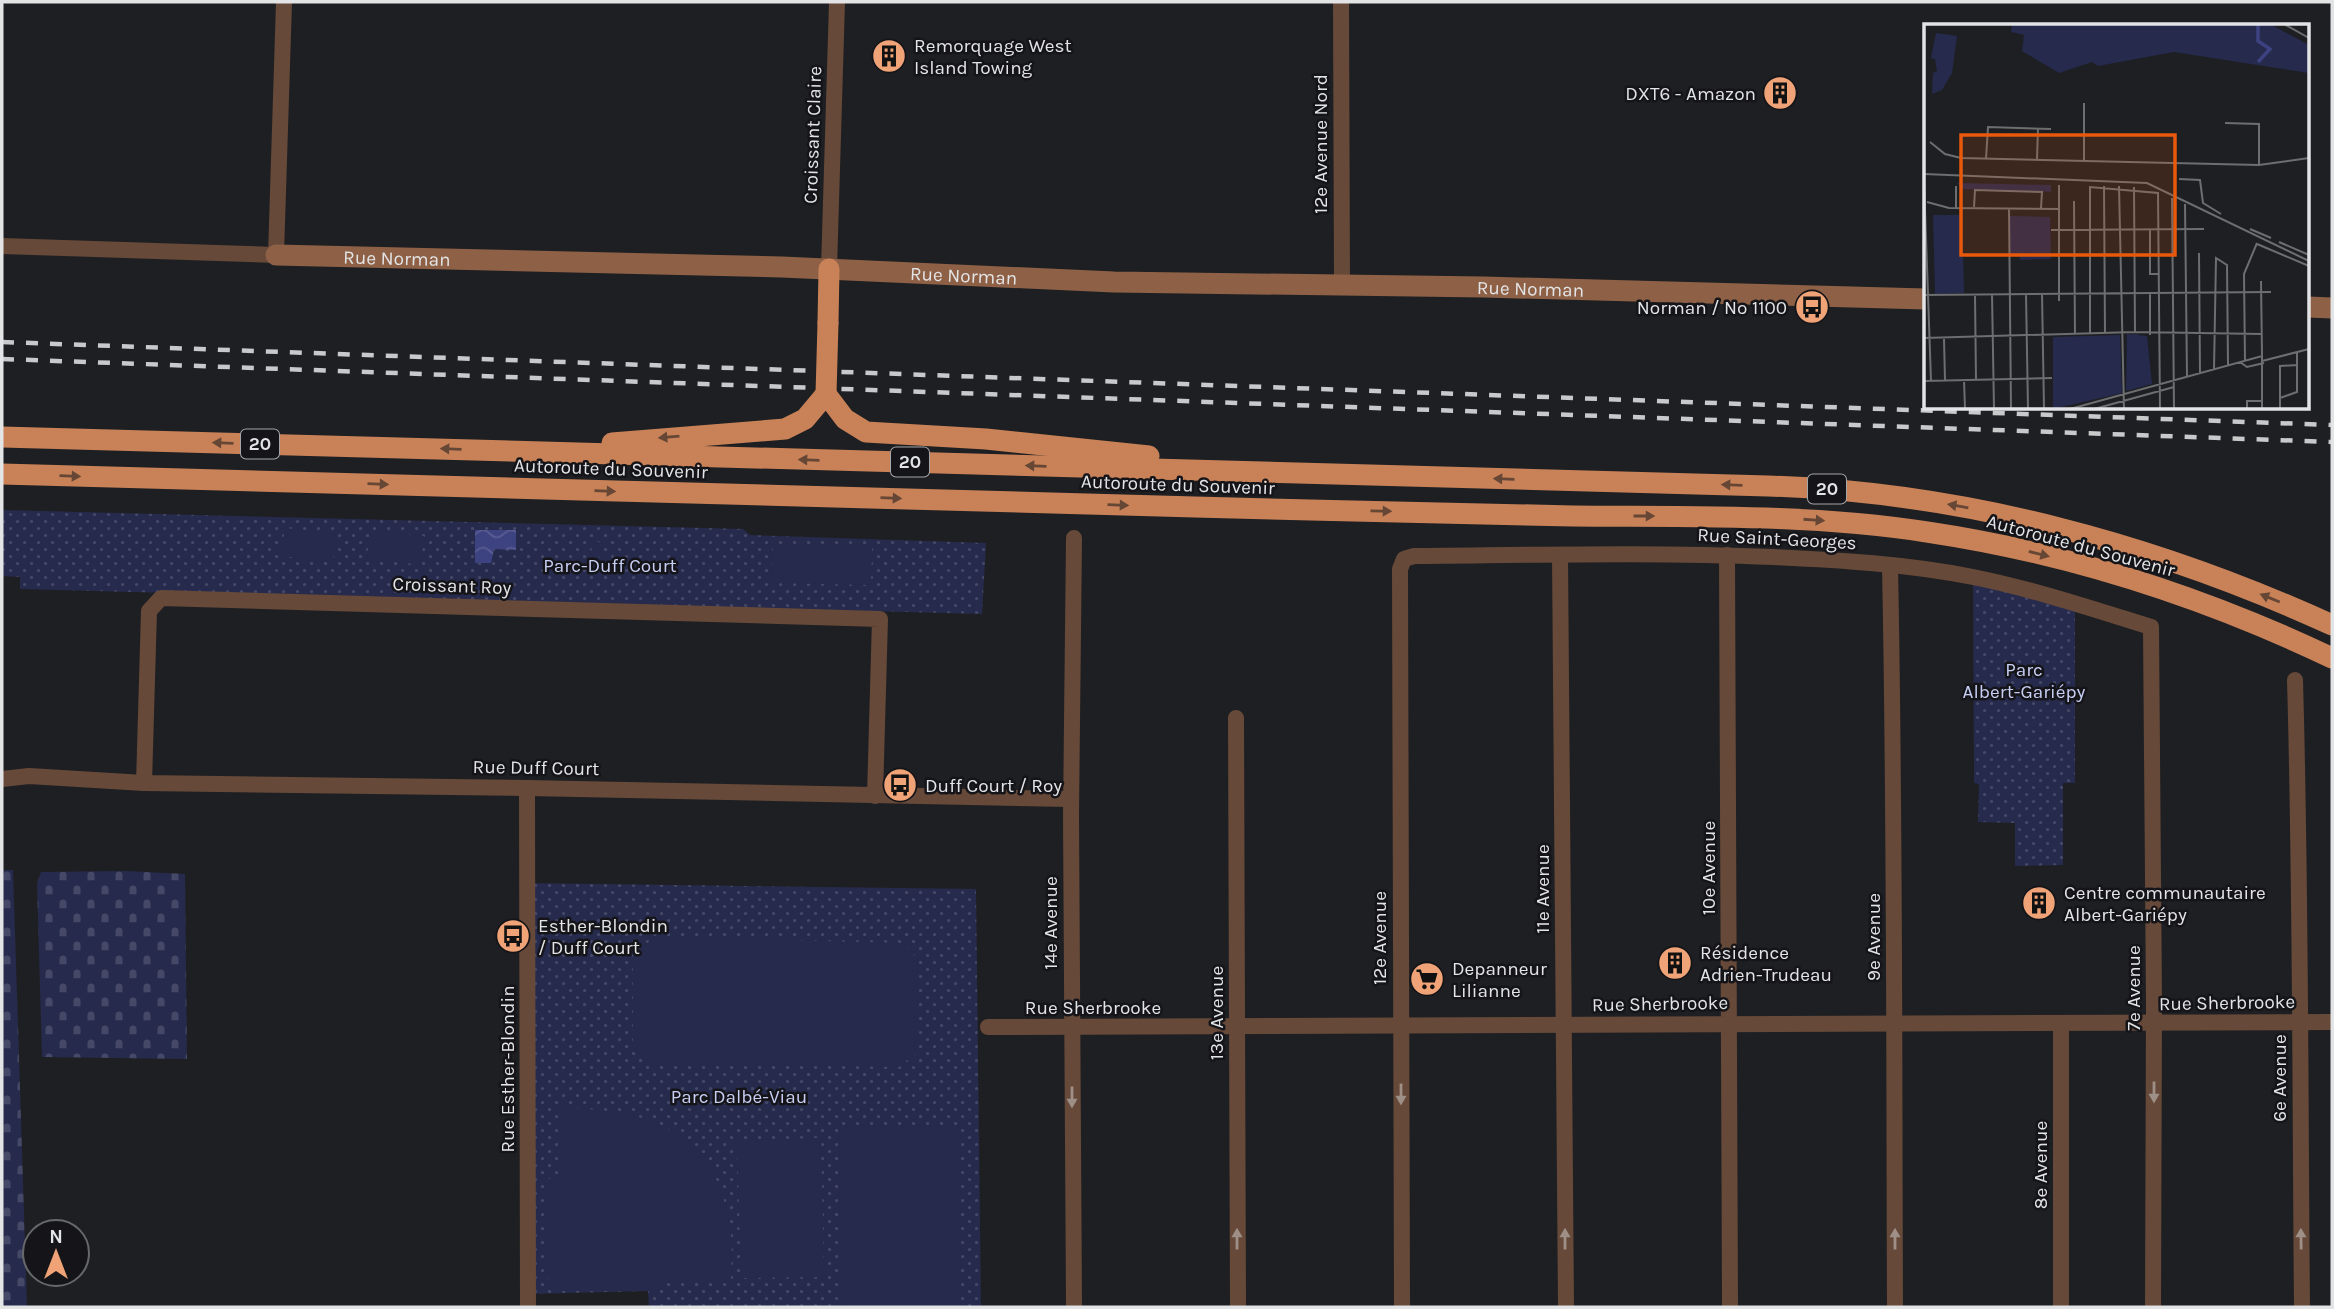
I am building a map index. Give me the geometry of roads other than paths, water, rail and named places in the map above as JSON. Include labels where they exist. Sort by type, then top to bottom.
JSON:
[{"type":"highway","points":[[519,451],[785,429],[806,419],[826,398],[829,269]]},
{"type":"highway","points":[[826,398],[851,425],[877,434],[986,439],[1301,473]]},
{"type":"highway","name":"Autoroute du Souvenir","points":[[2,437],[1841,489],[2005,515],[2121,545],[2224,580],[2332,625]]},
{"type":"highway","name":"Autoroute du Souvenir","points":[[2,474],[1313,510],[1746,517],[1840,522],[1941,534],[1999,544],[2064,560],[2204,603],[2332,658]]},
{"type":"street","points":[[276,254],[284,2]]},
{"type":"street","name":"Croissant Claire","points":[[829,269],[837,2]]},
{"type":"street","name":"12e Avenue Nord","points":[[1341,2],[1342,286]]},
{"type":"street","name":"Rue Norman","points":[[2,246],[829,269],[1100,281],[1924,299]]},
{"type":"street","points":[[2310,307],[2332,308]]},
{"type":"street","name":"14e Avenue","points":[[1073,538],[1073,1307]]},
{"type":"street","name":"11e Avenue","points":[[1560,555],[1566,1307]]},
{"type":"street","name":"Rue Saint-Georges","points":[[1400,569],[1404,559],[1413,556],[1727,555],[1809,559],[1973,577],[2151,627]]},
{"type":"street","name":"10e Avenue","points":[[1727,555],[1730,1307]]},
{"type":"street","name":"9e Avenue","points":[[1890,566],[1895,936],[1895,1307]]},
{"type":"street","name":"12e Avenue","points":[[1400,569],[1402,1307]]},
{"type":"street","name":"Croissant Roy","points":[[144,783],[149,611],[161,598],[880,619],[875,796]]},
{"type":"street","name":"7e Avenue","points":[[2151,627],[2153,1307]]},
{"type":"street","name":"6e Avenue","points":[[2295,680],[2301,932],[2299,1022],[2302,1307]]},
{"type":"street","name":"13e Avenue","points":[[1236,719],[1238,1307]]},
{"type":"street","name":"Rue Duff Court","points":[[2,779],[29,776],[144,783],[1071,799]]},
{"type":"street","name":"Rue Esther-Blondin","points":[[527,788],[528,1307]]},
{"type":"street","name":"Rue Sherbrooke","points":[[988,1027],[2332,1022]]},
{"type":"street","name":"8e Avenue","points":[[2061,1023],[2061,1307]]},
{"type":"water","points":[[475,530],[516,530],[516,550],[494,549],[491,563],[475,563]]},
{"type":"railway","points":[[2,342],[2332,425]]},
{"type":"railway","points":[[2,359],[2332,442]]},
{"type":"place","name":"Remorquage West Island Towing","points":[[889,56]]},
{"type":"place","name":"DXT6 - Amazon","points":[[1780,93]]},
{"type":"place","name":"Norman / No 1100","points":[[1812,307]]},
{"type":"place","name":"Duff Court / Roy","points":[[900,785]]},
{"type":"place","name":"Centre communautaire Albert-Gariépy","points":[[2039,903]]},
{"type":"place","name":"Esther-Blondin / Duff Court","points":[[513,936]]},
{"type":"place","name":"Résidence Adrien-Trudeau","points":[[1675,963]]},
{"type":"place","name":"Depanneur Lilianne","points":[[1427,979]]},
{"type":"park label","name":"Parc-Duff Court","points":[[610,565]]},
{"type":"park label","name":"Parc Albert-Gariépy","points":[[2024,680]]},
{"type":"park label","name":"Parc Dalbé-Viau","points":[[739,1096]]}]
